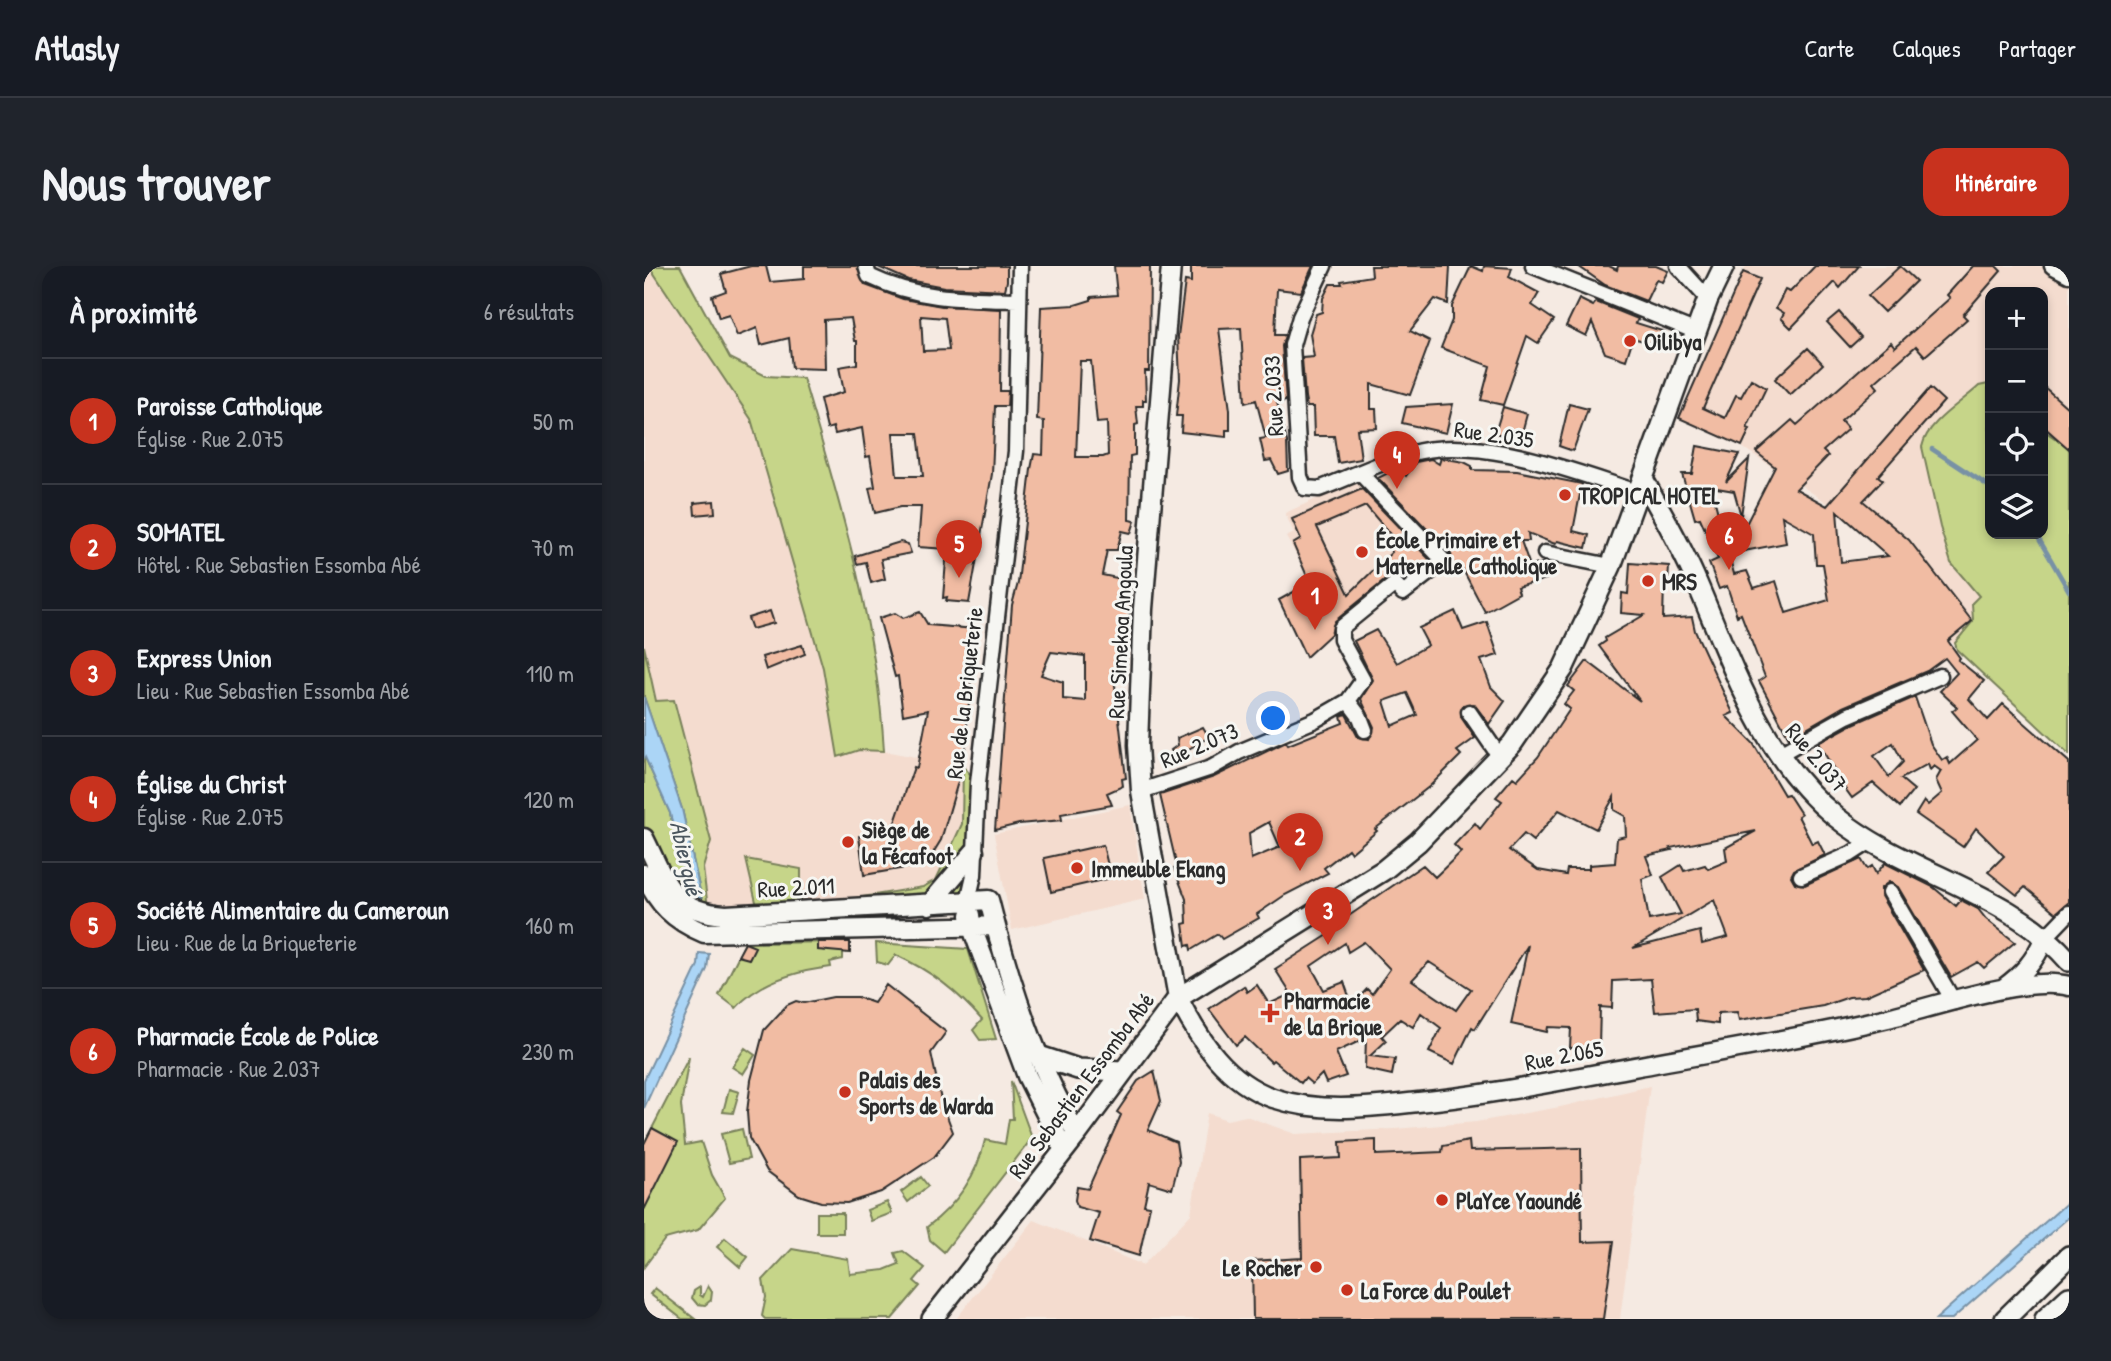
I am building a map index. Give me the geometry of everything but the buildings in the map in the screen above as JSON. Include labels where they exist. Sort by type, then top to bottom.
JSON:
[{"type":"main road","name":"Rue Sebastien Essomba Abé","points":[[932,1319],[1077,1134],[1178,998],[1384,870],[1418,842],[1513,744],[1563,669],[1611,566],[1708,299],[1724,266]]},
{"type":"main road","name":"Rue 2.037","points":[[1640,485],[1696,580],[1756,720],[1778,755],[1835,816],[1871,841],[2023,921],[2069,961]]},
{"type":"main road","points":[[1039,1056],[1078,1069],[1122,1071]]},
{"type":"main road","points":[[2006,1319],[2069,1256]]},
{"type":"main road","points":[[2045,1319],[2069,1297]]},
{"type":"street","points":[[866,266],[869,276],[894,288],[920,295],[1019,300]]},
{"type":"street","name":"Rue de la Briqueterie","points":[[1020,266],[1016,451],[974,852],[974,875],[968,901],[971,925],[1027,1076],[1064,1150]]},
{"type":"street","name":"Rue Simekoa Angoula","points":[[1171,266],[1143,610],[1138,745],[1141,791],[1178,998]]},
{"type":"street","name":"Rue 2.033","points":[[1305,488],[1300,477],[1292,345],[1300,317],[1324,266]]},
{"type":"street","points":[[1533,266],[1697,332]]},
{"type":"street","points":[[1678,266],[1708,299]]},
{"type":"street","points":[[2052,266],[2069,275]]},
{"type":"street","name":"Rue 2.035","points":[[1305,488],[1319,489],[1410,453],[1447,448],[1479,450],[1640,485]]},
{"type":"street","points":[[1360,473],[1444,561],[1403,593],[1395,584],[1341,628],[1341,640],[1363,680],[1348,701],[1360,717],[1365,730]]},
{"type":"street","points":[[1545,553],[1611,566]]},
{"type":"street","points":[[1778,755],[1847,716],[1940,676]]},
{"type":"street","name":"Rue 2.073","points":[[1141,791],[1211,768],[1239,752],[1315,720],[1348,701]]},
{"type":"street","points":[[1469,712],[1500,757]]},
{"type":"street","name":"Rue 2.011","points":[[644,838],[672,891],[700,913],[726,915],[989,900]]},
{"type":"street","points":[[1801,876],[1851,854],[1871,841]]},
{"type":"street","points":[[929,905],[974,852]]},
{"type":"street","name":"Rue 2.011","points":[[644,874],[665,910],[683,924],[704,933],[996,926]]},
{"type":"street","points":[[974,875],[989,900],[1039,1056],[1077,1134]]},
{"type":"street","points":[[1891,892],[1954,1002]]},
{"type":"street","points":[[2044,939],[2069,913]]},
{"type":"street","points":[[927,927],[962,938],[981,951]]},
{"type":"street","name":"Rue 2.065","points":[[2001,990],[2023,974],[2037,957],[2044,939]]},
{"type":"street","name":"Rue 2.065","points":[[1178,998],[1193,1028],[1226,1070],[1251,1088],[1299,1106],[1334,1109],[1503,1093],[1848,1027],[2001,990],[2046,984],[2069,985]]},
{"type":"shaded area","points":[[644,266],[649,266],[751,419],[823,668],[838,757],[859,750],[884,751],[963,766],[962,824],[936,880],[923,887],[838,901],[801,902],[746,859],[756,902],[749,907],[708,908],[703,868],[711,841],[674,700],[656,701],[644,646]]},
{"type":"shaded area","points":[[1746,266],[2052,266],[2069,275],[2069,750],[1949,640],[1880,549],[1829,504],[1742,447],[1679,418]]},
{"type":"shaded area","name":"École Primaire et Maternelle Catholique","points":[[1363,478],[1376,501],[1438,561],[1404,591],[1395,579],[1343,624],[1328,611],[1286,537],[1294,533],[1285,513]]},
{"type":"shaded area","points":[[1130,805],[1145,899],[1012,930],[994,834]]},
{"type":"shaded area","points":[[1650,1086],[1620,1319],[956,1319],[1034,1220],[1143,1265],[1191,1214],[1207,1113],[1227,1120],[1246,1116],[1295,1134],[1395,1129],[1476,1122],[1560,1107]]},
{"type":"green space","points":[[649,266],[680,266],[730,358],[766,376],[803,378],[843,516],[865,609],[880,703],[884,751],[859,750],[838,757],[823,668],[751,419]]},
{"type":"green space","points":[[1985,385],[1985,539],[2048,539],[2048,433],[2069,448],[2069,755],[1957,650],[1955,643],[1973,621],[1972,603],[1979,596],[1951,563],[1922,447],[1937,421],[1979,386]]},
{"type":"green space","points":[[644,646],[656,701],[674,700],[711,841],[703,868],[708,908],[749,907],[756,902],[746,859],[801,869],[801,902],[838,901],[923,887],[936,880],[962,824],[963,766],[978,783],[968,901],[705,914],[682,809],[644,697]]},
{"type":"green space","points":[[644,755],[670,813],[692,909],[644,838]]},
{"type":"green space","points":[[850,942],[850,953],[843,952],[843,959],[830,962],[831,967],[805,971],[767,984],[736,1008],[719,995],[745,943]]},
{"type":"green space","points":[[876,943],[968,949],[996,1039],[980,1040],[973,1030],[982,1020],[953,991],[932,975],[896,955],[888,965],[877,962]]},
{"type":"green space","points":[[745,1048],[755,1055],[743,1074],[732,1067]]},
{"type":"green space","points":[[689,1057],[681,1105],[685,1145],[701,1142],[712,1175],[725,1198],[698,1230],[665,1239],[644,1267],[644,1144]]},
{"type":"green space","points":[[1011,1081],[1032,1138],[944,1252],[930,1240],[927,1227],[964,1189],[977,1166],[985,1140],[1005,1144],[1009,1119],[1013,1119]]},
{"type":"green space","points":[[729,1089],[739,1092],[733,1113],[723,1112]]},
{"type":"green space","points":[[742,1129],[749,1159],[729,1163],[721,1134]]},
{"type":"green space","points":[[921,1177],[928,1186],[908,1202],[901,1192]]},
{"type":"green space","points":[[887,1202],[892,1213],[871,1221],[867,1210]]},
{"type":"green space","points":[[817,1213],[843,1213],[843,1233],[817,1233]]},
{"type":"green space","points":[[725,1238],[748,1257],[740,1267],[717,1247]]},
{"type":"green space","points":[[792,1249],[848,1259],[850,1274],[884,1270],[899,1264],[895,1253],[903,1251],[925,1268],[914,1281],[920,1286],[892,1319],[765,1319],[762,1316],[766,1297],[763,1280]]},
{"type":"green space","points":[[708,1286],[712,1292],[711,1300],[705,1305],[697,1304],[692,1298],[694,1291],[700,1287],[700,1295],[703,1297]]},
{"type":"green space","points":[[655,1288],[695,1319],[682,1319],[650,1294]]},
{"type":"water","name":"Abiergué","points":[[644,697],[682,809],[705,914],[692,909],[670,813],[644,755]]},
{"type":"water","points":[[699,953],[709,954],[707,969],[644,1108],[644,1080],[698,965]]},
{"type":"water","points":[[2069,1201],[2069,1217],[1952,1319],[1936,1319]]},
{"type":"waterway","points":[[1932,449],[1985,484]]},
{"type":"waterway","points":[[2039,539],[2069,591]]},
{"type":"place","name":"Oilibya","points":[[1630,341]]},
{"type":"place","name":"Église du Christ","points":[[1397,489]]},
{"type":"place","name":"TROPICAL HOTEL","points":[[1565,495]]},
{"type":"place","name":"École Primaire et Maternelle Catholique","points":[[1362,552]]},
{"type":"place","name":"Pharmacie École de Police","points":[[1729,570]]},
{"type":"place","name":"Société Alimentaire du Cameroun","points":[[959,578]]},
{"type":"place","name":"MRS","points":[[1648,581]]},
{"type":"place","name":"Paroisse Catholique","points":[[1315,630]]},
{"type":"place","name":"Siège de la Fécafoot","points":[[848,842]]},
{"type":"place","name":"Immeuble Ekang","points":[[1077,868]]},
{"type":"place","name":"SOMATEL","points":[[1300,871]]},
{"type":"place","name":"Express Union","points":[[1328,945]]},
{"type":"place","name":"Pharmacie de la Brique","points":[[1270,1013]]},
{"type":"place","name":"Palais des Sports de Warda","points":[[845,1092]]},
{"type":"place","name":"PlaYce Yaoundé","points":[[1442,1200]]},
{"type":"place","name":"Le Rocher","points":[[1316,1267]]},
{"type":"place","name":"La Force du Poulet","points":[[1347,1290]]}]
